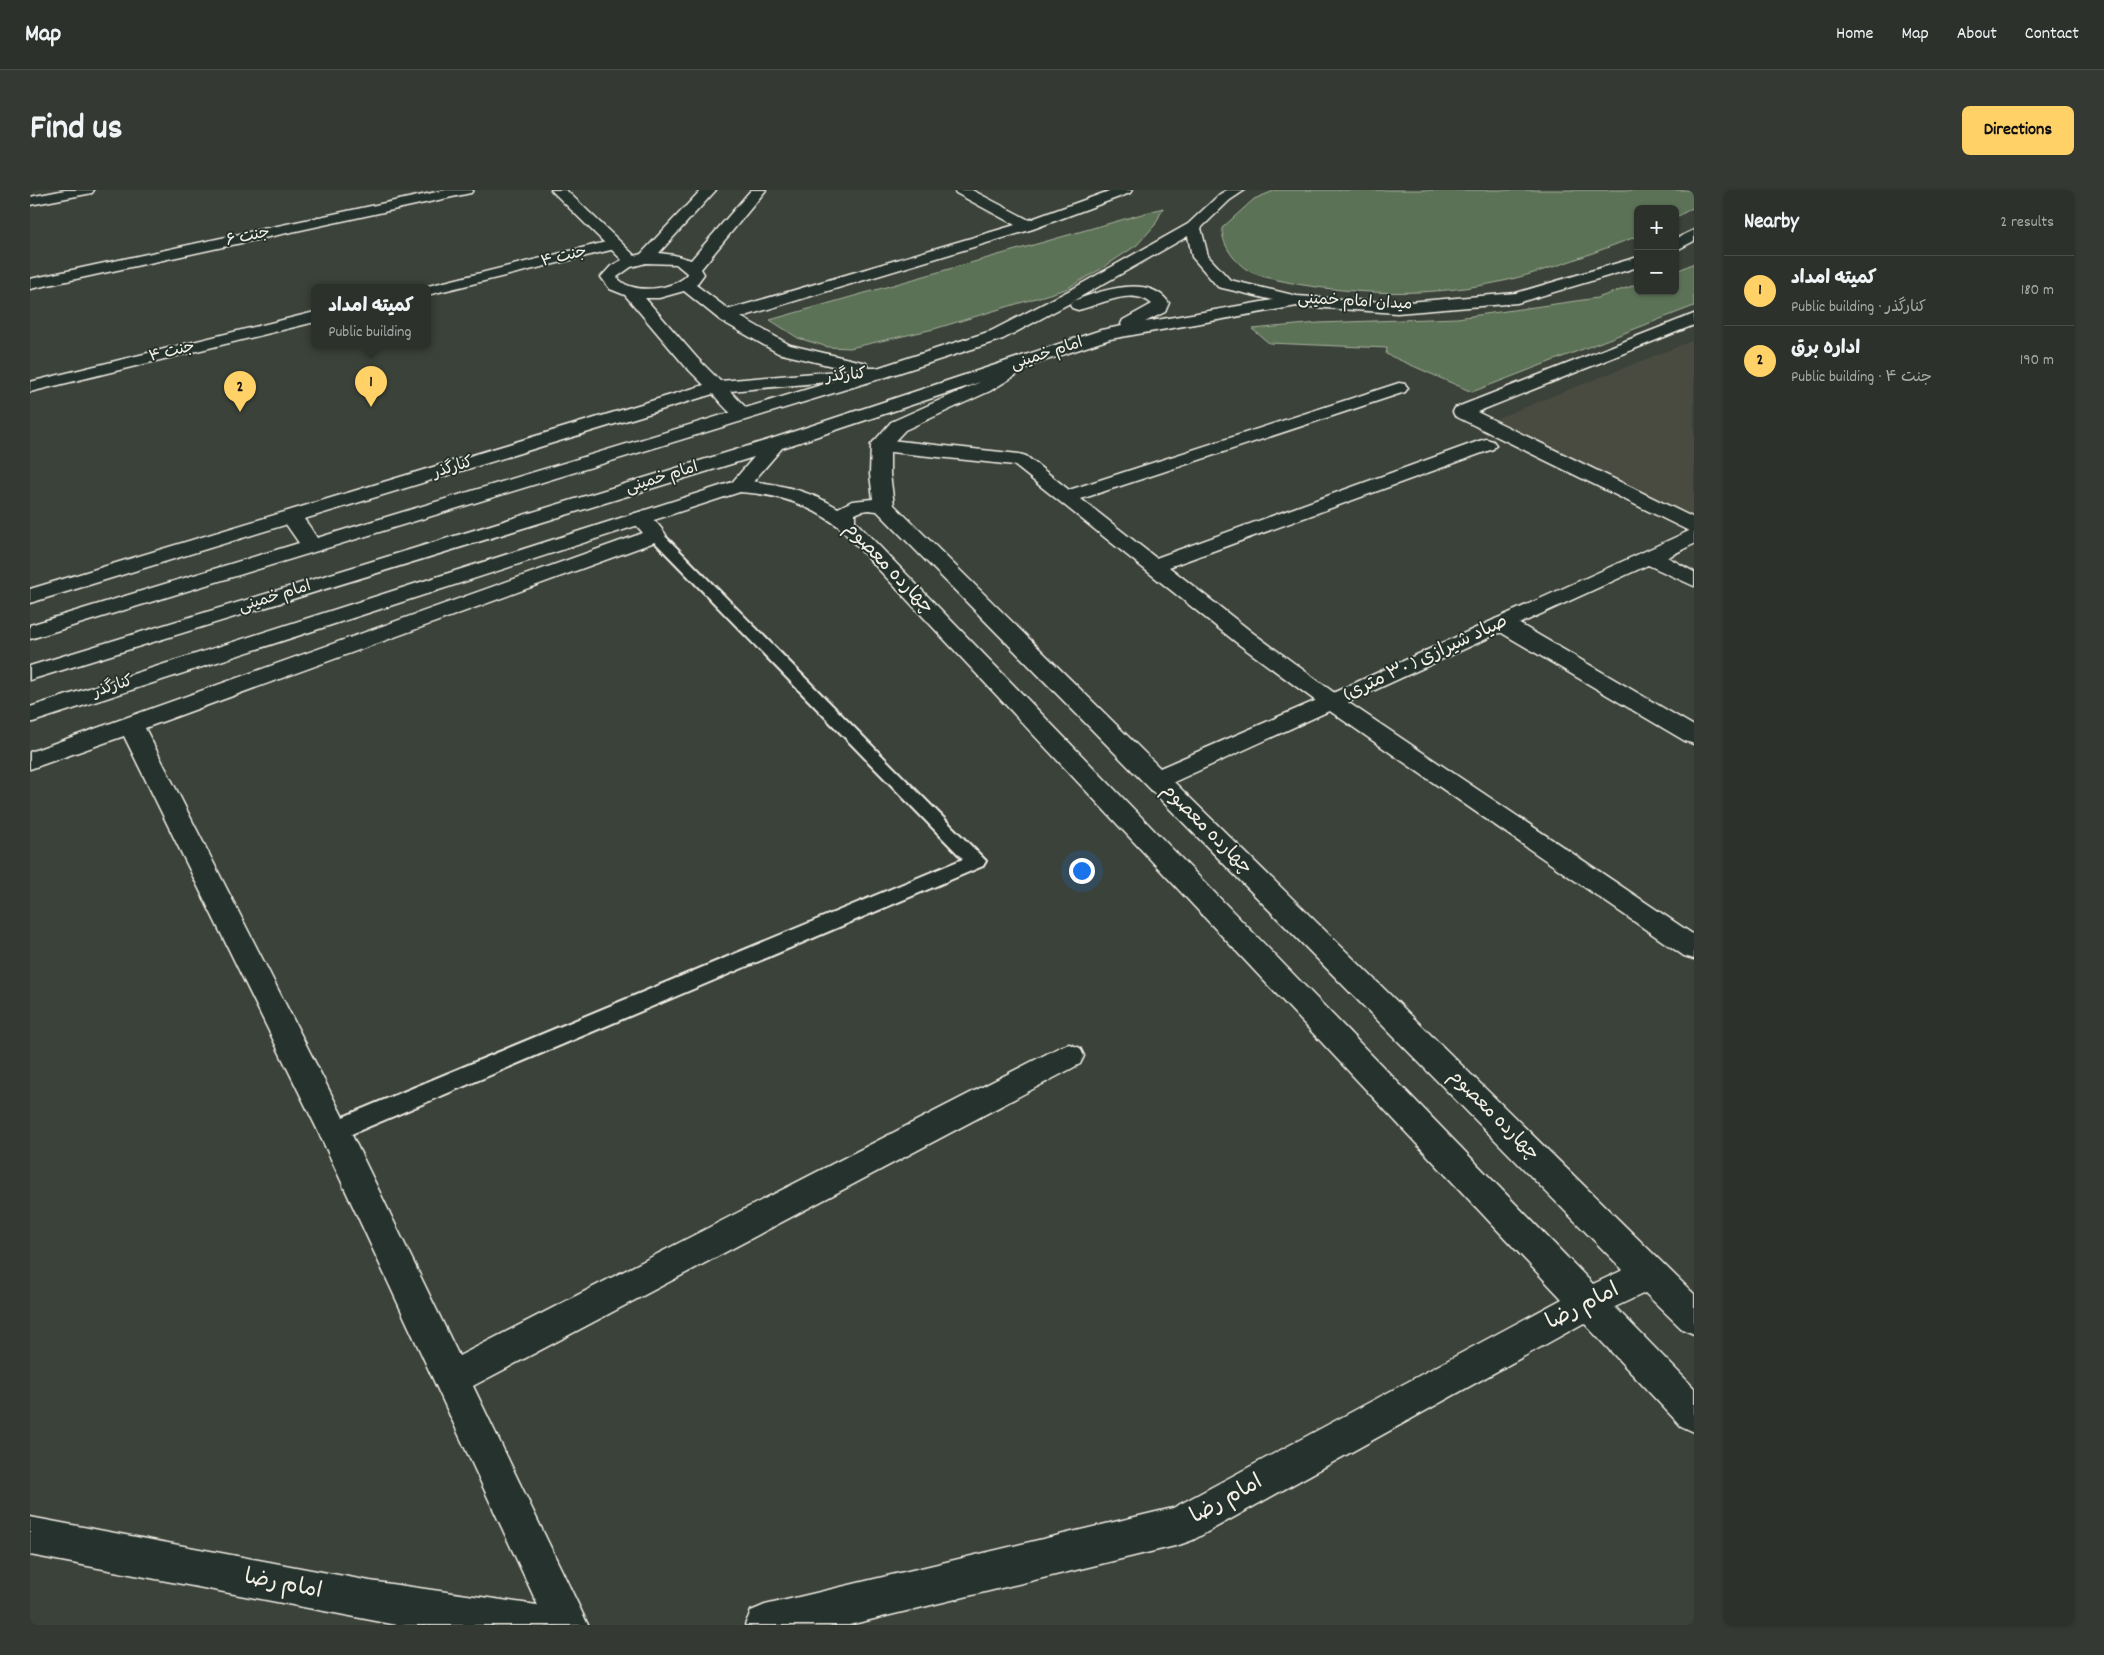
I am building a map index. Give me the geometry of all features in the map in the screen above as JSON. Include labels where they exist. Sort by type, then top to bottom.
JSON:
[{"type":"main road","points":[[30,201],[87,190]]},
{"type":"main road","name":"جنت ۶","points":[[30,284],[466,190]]},
{"type":"main road","points":[[558,190],[614,245],[639,259]]},
{"type":"main road","points":[[639,259],[709,190]]},
{"type":"main road","points":[[693,268],[759,190]]},
{"type":"main road","points":[[961,190],[1028,226]]},
{"type":"main road","points":[[726,316],[1028,226],[1126,190]]},
{"type":"main road","points":[[1193,226],[1225,197],[1238,190]]},
{"type":"main road","name":"میدان امام خمینی","points":[[1193,226],[1200,257],[1224,284],[1297,301],[1397,308],[1517,298],[1634,263]]},
{"type":"main road","name":"امام خمینی","points":[[30,632],[883,372],[997,335],[1080,291],[1193,226]]},
{"type":"main road","points":[[1679,244],[1694,235]]},
{"type":"main road","name":"جنت ۴","points":[[431,289],[614,245]]},
{"type":"main road","points":[[666,258],[683,262],[693,268],[696,274],[693,280],[686,285],[660,292],[632,292],[615,286],[609,277],[616,268],[639,259],[666,258]]},
{"type":"main road","points":[[686,285],[726,316],[784,349],[883,372]]},
{"type":"main road","points":[[632,292],[691,362],[743,414]]},
{"type":"main road","points":[[997,335],[1083,303],[1114,294],[1138,292],[1152,296],[1161,303],[1159,308],[1107,334]]},
{"type":"main road","name":"امام خمینی","points":[[30,673],[775,444],[1107,334],[1297,301]]},
{"type":"main road","name":"جنت ۴","points":[[30,387],[311,319]]},
{"type":"main road","points":[[1694,319],[1462,412],[1694,526]]},
{"type":"main road","points":[[845,522],[845,512],[853,506],[862,503],[884,507],[880,474],[881,445],[898,426],[984,387],[1028,360]]},
{"type":"main road","name":"کنارگذر","points":[[30,596],[717,387],[883,372]]},
{"type":"main road","points":[[1066,497],[1398,388]]},
{"type":"main road","points":[[739,486],[775,444]]},
{"type":"main road","points":[[881,445],[1019,460],[1245,638],[1332,702],[1694,949]]},
{"type":"main road","points":[[1153,566],[1486,445]]},
{"type":"main road","name":"کنارگذر","points":[[30,714],[739,486]]},
{"type":"main road","name":"چهارده معصوم","points":[[739,486],[770,488],[800,496],[825,507],[845,522],[1694,1414]]},
{"type":"main road","name":"چهارده معصوم","points":[[884,507],[1694,1318]]},
{"type":"main road","points":[[291,518],[312,546]]},
{"type":"main road","points":[[30,761],[656,535],[640,518]]},
{"type":"main road","name":"صیاد شیرازی ( ۳۰ متری)","points":[[1156,780],[1504,624],[1694,536]]},
{"type":"main road","points":[[1648,557],[1694,580]]},
{"type":"main road","points":[[1504,624],[1694,736]]},
{"type":"main road","points":[[30,692],[84,656]]},
{"type":"main road","points":[[131,725],[334,1132],[568,1625]]},
{"type":"main road","points":[[451,1379],[1069,1056]]},
{"type":"main road","name":"امام رضا","points":[[765,1625],[1179,1526],[1587,1303],[1650,1274]]},
{"type":"main road","name":"امام رضا","points":[[30,1536],[370,1602],[537,1625]]},
{"type":"lane","points":[[334,1132],[976,861],[656,535]]},
{"type":"shaded area","points":[[1694,340],[1694,525],[1495,419]]},
{"type":"green space","points":[[1276,190],[1694,190],[1694,207],[1679,216],[1679,205],[1634,205],[1634,238],[1574,260],[1525,276],[1482,285],[1456,289],[1403,292],[1350,291],[1323,288],[1278,280],[1246,269],[1236,261],[1229,251],[1222,234],[1222,228],[1254,199]]},
{"type":"green space","points":[[1163,208],[1155,225],[1137,245],[1066,289],[934,329],[850,348],[828,347],[798,338],[770,320]]},
{"type":"green space","points":[[1694,263],[1694,306],[1472,392],[1386,354],[1387,348],[1269,343],[1252,329],[1318,323],[1457,318],[1597,298],[1634,285],[1634,295],[1679,295],[1679,270]]},
{"type":"place","name":"کمیته امداد","points":[[371,407]]},
{"type":"place","name":"اداره برق","points":[[240,412]]}]
